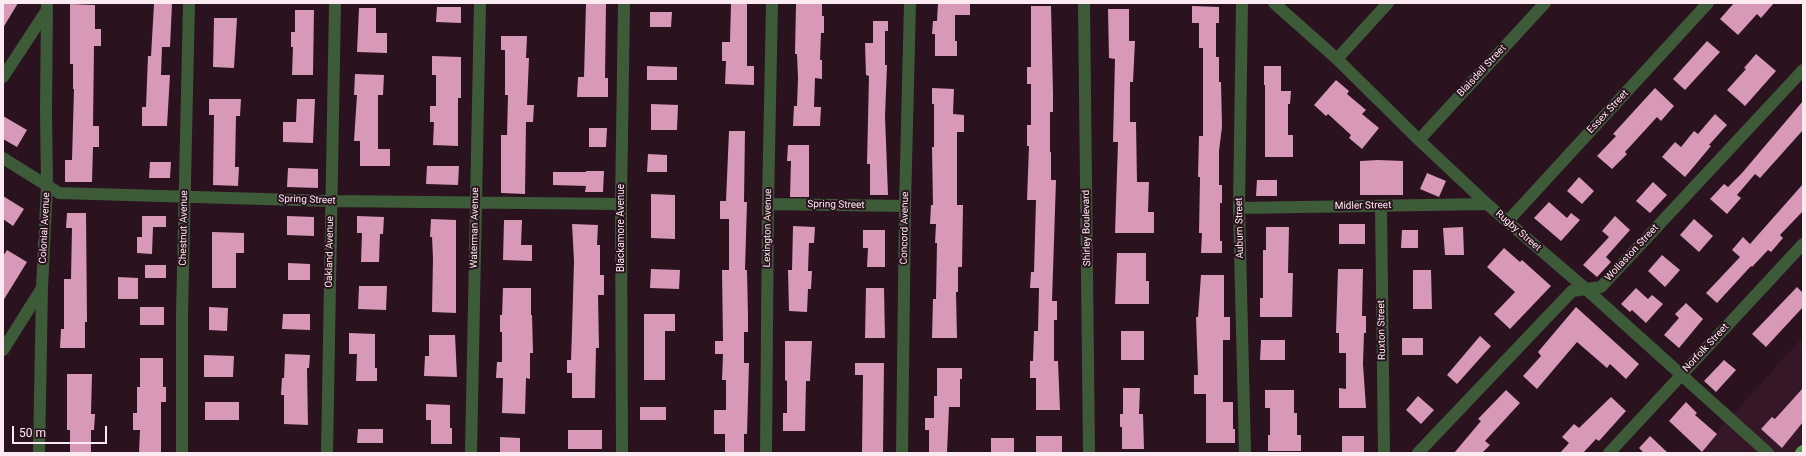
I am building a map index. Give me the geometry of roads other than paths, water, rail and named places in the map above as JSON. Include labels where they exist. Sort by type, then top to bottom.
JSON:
[{"type":"street","name":"Chestnut Avenue","points":[[182,453],[189,3]]},
{"type":"street","name":"Oakland Avenue","points":[[327,453],[335,3]]},
{"type":"street","name":"Waterman Avenue","points":[[471,453],[480,3]]},
{"type":"street","name":"Blackamore Avenue","points":[[622,453],[621,204],[624,3]]},
{"type":"street","name":"Lexington Avenue","points":[[766,453],[768,204],[772,3]]},
{"type":"street","name":"Concord Avenue","points":[[902,453],[905,206],[910,3]]},
{"type":"street","name":"Shirley Boulevard","points":[[1084,3],[1089,453]]},
{"type":"street","name":"Auburn Street","points":[[1242,3],[1239,208],[1245,453]]},
{"type":"street","name":"Rugby Street","points":[[1274,3],[1337,59],[1419,140],[1487,204],[1586,289],[1768,453]]},
{"type":"street","points":[[1337,59],[1388,3]]},
{"type":"street","name":"Blaisdell Street","points":[[1419,140],[1546,3]]},
{"type":"street","name":"Essex Street","points":[[1507,222],[1708,3]]},
{"type":"street","points":[[3,77],[47,7]]},
{"type":"street","name":"Colonial Avenue","points":[[39,453],[42,288],[47,185],[47,7]]},
{"type":"street","name":"Wollaston Street","points":[[1418,453],[1572,291],[1601,287],[1803,70]]},
{"type":"street","name":"Spring Street","points":[[3,158],[59,193],[331,201],[621,204]]},
{"type":"street","name":"Spring Street","points":[[768,204],[905,206]]},
{"type":"street","name":"Midler Street","points":[[1239,208],[1487,204]]},
{"type":"street","name":"Ruxton Street","points":[[1381,206],[1384,453]]},
{"type":"street","name":"Norfolk Street","points":[[1609,453],[1803,244]]},
{"type":"street","points":[[3,350],[42,288]]}]
